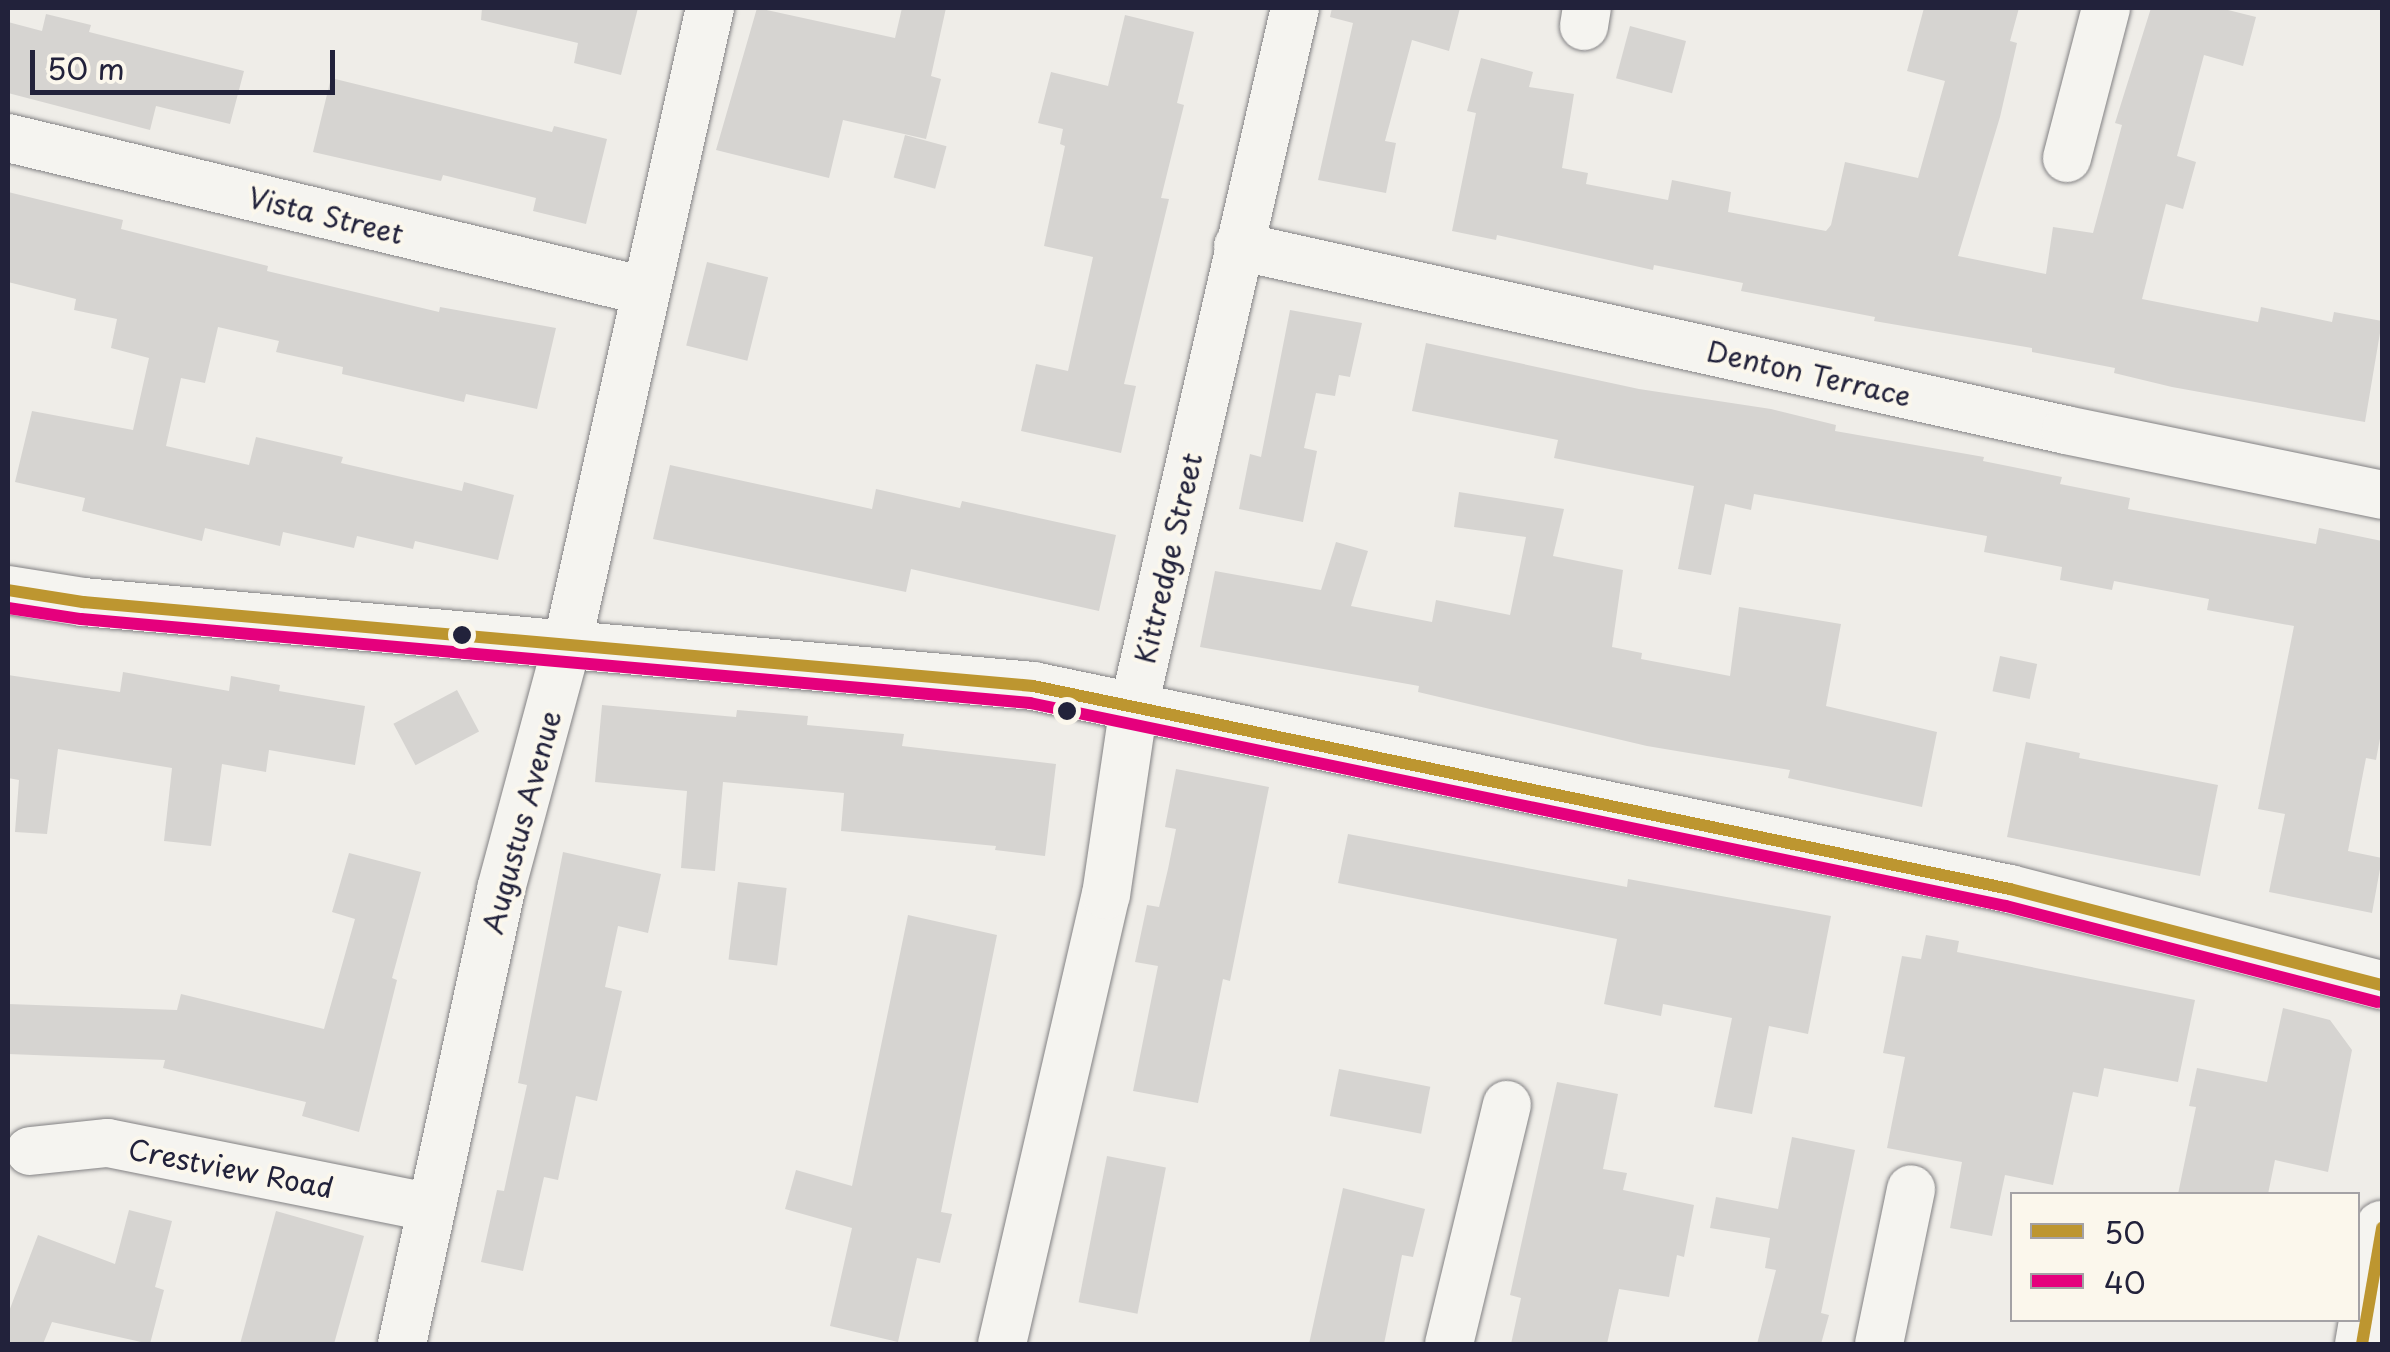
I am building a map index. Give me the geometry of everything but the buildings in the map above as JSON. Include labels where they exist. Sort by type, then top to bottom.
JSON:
[{"type":"main road","points":[[2362,1344],[2382,1228]]},
{"type":"street","name":"Augustus Avenue","points":[[402,1344],[501,889],[568,645],[710,8]]},
{"type":"street","name":"Kittredge Street","points":[[1002,1344],[1106,894],[1134,706],[1294,8]]},
{"type":"street","points":[[2067,158],[2106,8]]},
{"type":"street","name":"Vista Street","points":[[8,138],[645,291]]},
{"type":"street","name":"Denton Terrace","points":[[1238,246],[2382,496]]},
{"type":"street","points":[[8,590],[83,602],[1033,686],[2010,889],[2382,985]]},
{"type":"street","points":[[1448,1344],[1507,1105]]},
{"type":"street","name":"Crestview Road","points":[[30,1151],[108,1143],[432,1208]]},
{"type":"street","points":[[1879,1344],[1911,1189]]},
{"type":"transit line","name":"50","points":[[8,590],[83,602],[1033,686],[2010,889],[2382,985]]},
{"type":"transit line","name":"40","points":[[8,608],[81,619],[1030,703],[2006,906],[2378,1002]]},
{"type":"transit line","name":"50","points":[[2362,1344],[2382,1228]]}]
